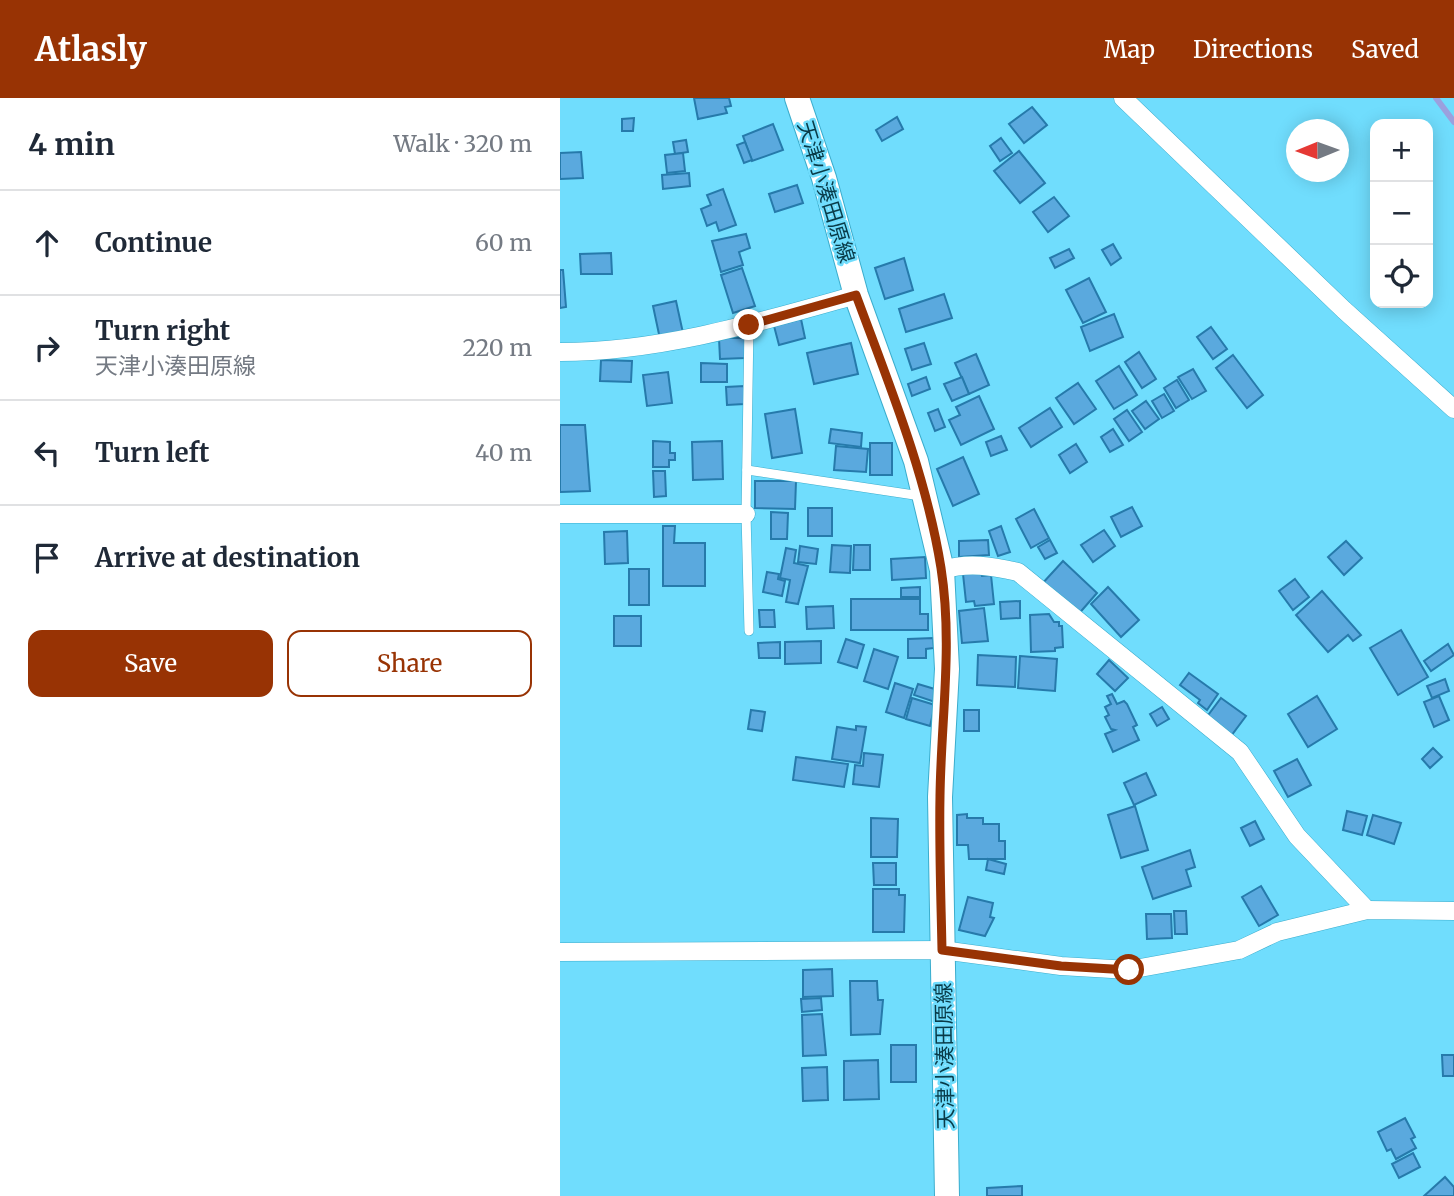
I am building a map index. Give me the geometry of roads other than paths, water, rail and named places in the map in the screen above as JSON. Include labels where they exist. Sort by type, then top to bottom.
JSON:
[{"type":"main road","name":"天津小湊田原線","points":[[797,98],[824,178],[856,295],[916,461],[942,570],[947,669],[940,797],[947,1196]]},
{"type":"street","points":[[1123,98],[1344,310],[1454,409]]},
{"type":"street","points":[[560,352],[605,352],[749,325],[856,295]]},
{"type":"street","points":[[560,514],[746,514]]},
{"type":"street","points":[[942,570],[957,566],[990,565],[1018,572],[1240,752],[1297,836],[1367,909]]},
{"type":"street","points":[[560,952],[942,950],[1061,966],[1129,970],[1239,950],[1277,932],[1367,909],[1454,911]]},
{"type":"lane","points":[[749,325],[746,514],[749,631]]},
{"type":"lane","points":[[747,470],[925,496]]},
{"type":"waterway","points":[[1436,98],[1454,122]]}]
